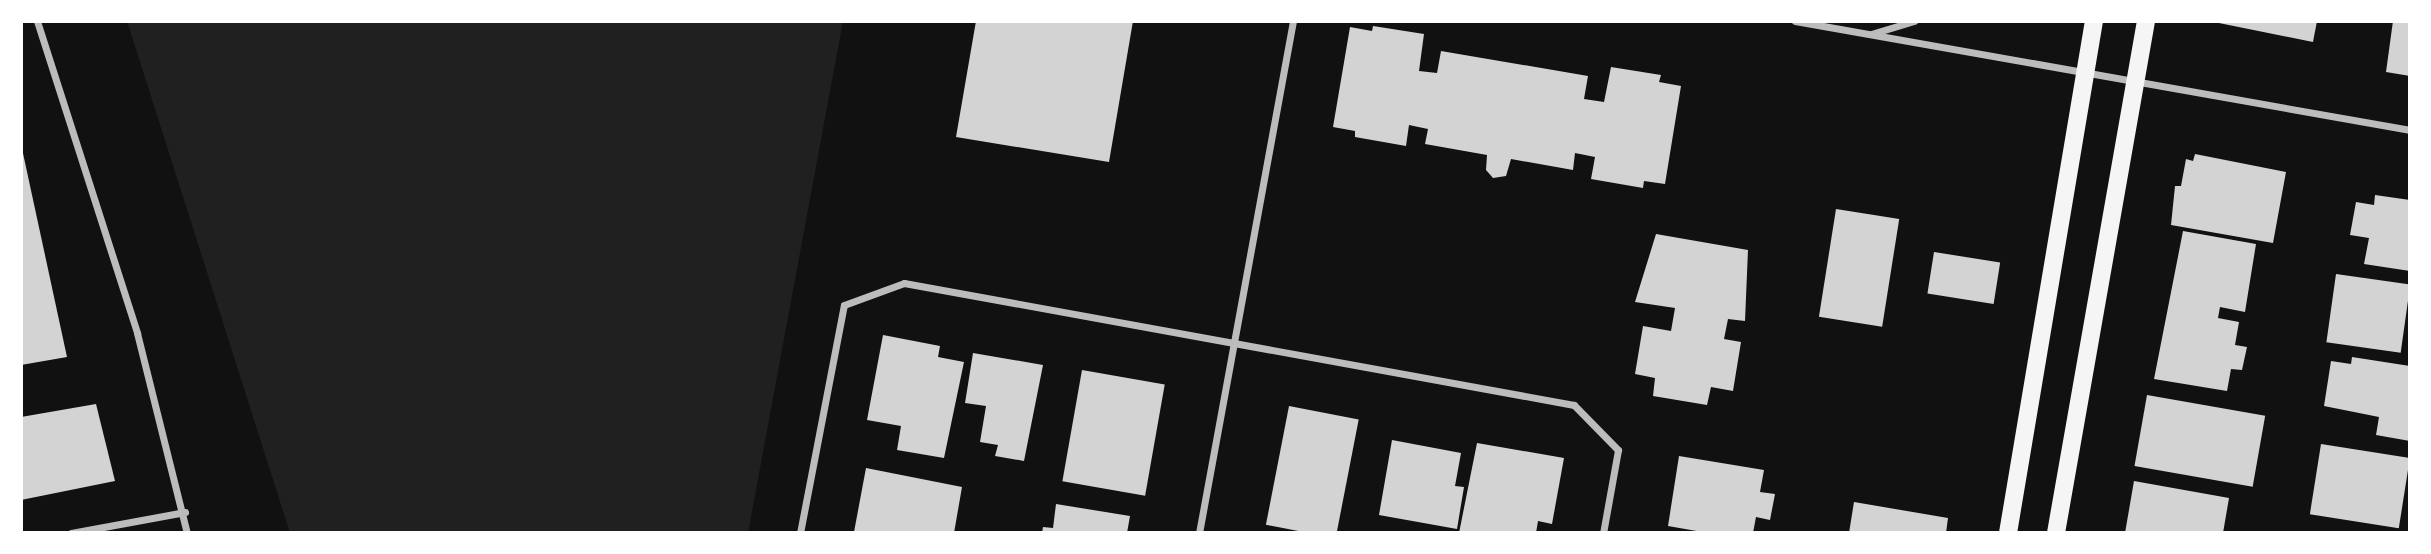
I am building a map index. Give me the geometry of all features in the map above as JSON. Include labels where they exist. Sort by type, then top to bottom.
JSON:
[{"type":"main road","points":[[2008,533],[2094,21]]},
{"type":"main road","points":[[2056,533],[2146,21]]},
{"type":"street","points":[[37,21],[137,333],[185,512],[187,533]]},
{"type":"street","points":[[1199,533],[1231,344],[1293,21]]},
{"type":"street","points":[[1795,21],[2410,130]]},
{"type":"street","points":[[1868,34],[1914,21]]},
{"type":"street","points":[[800,533],[844,305],[904,283],[1574,405],[1619,450],[1603,533]]},
{"type":"street","points":[[71,533],[185,512]]},
{"type":"shaded area","points":[[127,21],[843,21],[748,533],[290,533]]},
{"type":"building","points":[[976,21],[1133,21],[1109,162],[956,137]]},
{"type":"building","points":[[2209,21],[2317,21],[2313,42]]},
{"type":"building","points":[[2393,21],[2410,21],[2410,76],[2386,72]]},
{"type":"building","points":[[1373,26],[1424,34],[1419,71],[1437,73],[1441,51],[1588,76],[1584,99],[1604,102],[1611,67],[1661,75],[1659,82],[1681,86],[1665,184],[1644,181],[1643,188],[1591,179],[1595,157],[1575,153],[1573,170],[1511,159],[1506,176],[1493,178],[1486,170],[1487,155],[1425,144],[1428,129],[1409,125],[1406,146],[1355,137],[1355,131],[1333,127],[1350,27],[1372,31]]},
{"type":"building","points":[[21,144],[67,357],[21,365]]},
{"type":"building","points":[[2195,154],[2286,172],[2273,243],[2171,225],[2175,186],[2181,186],[2186,159],[2193,161]]},
{"type":"building","points":[[2375,195],[2410,200],[2410,271],[2364,264],[2369,238],[2350,235],[2356,202],[2374,205]]},
{"type":"building","points":[[1836,209],[1899,219],[1882,327],[1819,317]]},
{"type":"building","points":[[2183,231],[2256,244],[2245,312],[2220,307],[2218,318],[2239,322],[2235,345],[2247,347],[2242,370],[2231,369],[2227,391],[2154,379]]},
{"type":"building","points":[[1656,234],[1748,250],[1745,321],[1728,319],[1724,339],[1741,342],[1733,391],[1711,387],[1707,405],[1653,396],[1655,378],[1635,374],[1643,326],[1671,331],[1675,308],[1635,302]]},
{"type":"building","points":[[1934,252],[2000,262],[1994,304],[1927,293]]},
{"type":"building","points":[[2336,274],[2410,284],[2401,353],[2326,342]]},
{"type":"building","points":[[883,335],[940,346],[938,357],[964,362],[944,458],[897,450],[901,426],[867,420]]},
{"type":"building","points":[[973,353],[1043,365],[1024,461],[995,456],[998,445],[980,442],[986,406],[965,403]]},
{"type":"building","points":[[2352,357],[2410,366],[2410,441],[2376,435],[2379,417],[2324,406],[2331,361],[2351,364]]},
{"type":"building","points":[[1082,370],[1165,385],[1145,496],[1062,481]]},
{"type":"building","points":[[2147,395],[2265,416],[2253,487],[2134,466]]},
{"type":"building","points":[[96,404],[115,481],[21,500],[21,417]]},
{"type":"building","points":[[1289,406],[1359,420],[1337,533],[1308,533],[1266,525]]},
{"type":"building","points":[[1392,440],[1461,453],[1455,486],[1464,487],[1457,529],[1379,515]]},
{"type":"building","points":[[1477,443],[1564,458],[1552,524],[1538,521],[1536,533],[1459,533]]},
{"type":"building","points":[[2321,444],[2410,458],[2399,528],[2310,514]]},
{"type":"building","points":[[1679,456],[1764,470],[1760,492],[1775,494],[1770,520],[1756,517],[1753,533],[1708,533],[1668,526]]},
{"type":"building","points":[[866,468],[962,487],[954,533],[854,532]]},
{"type":"building","points":[[2134,481],[2229,498],[2223,533],[2125,533]]},
{"type":"building","points":[[1854,502],[1948,518],[1946,533],[1849,533]]},
{"type":"building","points":[[1056,504],[1130,516],[1127,533],[1042,533],[1043,527],[1053,528]]}]
